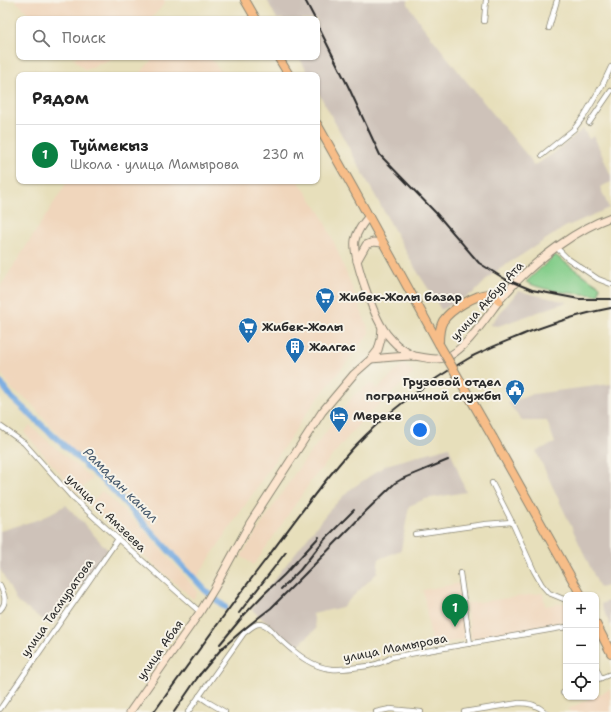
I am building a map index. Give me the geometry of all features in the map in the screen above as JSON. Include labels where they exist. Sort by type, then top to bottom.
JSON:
[{"type":"highway","points":[[245,0],[254,16]]},
{"type":"highway","points":[[280,60],[287,72]]},
{"type":"highway","points":[[320,129],[579,592]]},
{"type":"highway","points":[[439,344],[442,323],[452,312],[465,302],[476,297],[489,294],[495,296],[499,301]]},
{"type":"highway","points":[[598,628],[611,652]]},
{"type":"main road","points":[[369,216],[358,231],[355,240],[357,261],[368,296],[382,326],[393,341],[405,352],[414,356]]},
{"type":"main road","name":"улица Акбур Ата","points":[[414,356],[431,360],[444,358],[455,352],[464,345],[515,283],[556,247],[587,227],[611,217]]},
{"type":"main road","points":[[357,261],[366,246],[373,242],[383,243]]},
{"type":"main road","name":"улица Абая","points":[[130,712],[208,600],[250,523],[322,412],[354,374],[378,350],[382,326]]},
{"type":"main road","points":[[371,358],[414,356]]},
{"type":"street","points":[[484,21],[486,0]]},
{"type":"street","points":[[548,28],[556,0]]},
{"type":"street","points":[[542,155],[574,129],[584,116],[611,67]]},
{"type":"street","points":[[588,123],[611,91]]},
{"type":"street","points":[[556,247],[567,258],[592,275],[611,284]]},
{"type":"street","name":"улица С. Амзеева","points":[[0,426],[24,443],[39,462],[72,497],[200,612]]},
{"type":"street","points":[[492,483],[542,585],[549,593],[563,599]]},
{"type":"street","points":[[415,534],[486,524],[512,522]]},
{"type":"street","name":"улица Тасмуратова","points":[[0,709],[118,539]]},
{"type":"street","points":[[460,573],[470,644]]},
{"type":"street","points":[[0,585],[5,598],[0,610]]},
{"type":"street","name":"улица Мамырова","points":[[188,712],[244,633],[256,624],[263,624],[268,627],[290,648],[312,663],[331,669],[367,666],[392,657],[563,628]]},
{"type":"street","points":[[599,674],[601,678],[611,674]]},
{"type":"street","points":[[199,696],[225,712]]},
{"type":"street","points":[[464,712],[526,703],[536,705],[545,712]]},
{"type":"street","points":[[376,712],[390,709],[421,712]]},
{"type":"shaded area","points":[[15,0],[165,0],[164,4],[154,16],[31,16]]},
{"type":"shaded area","points":[[267,0],[408,0],[408,4],[421,24],[531,160],[533,166],[553,154],[583,129],[589,139],[594,136],[611,176],[611,182],[600,187],[609,208],[565,227],[492,274],[475,292],[441,310],[415,268],[320,95],[320,72],[307,72],[301,60],[320,60],[320,16],[275,16]]},
{"type":"shaded area","points":[[75,60],[109,60],[85,70]]},
{"type":"shaded area","points":[[152,60],[212,60],[221,72],[142,72]]},
{"type":"shaded area","points":[[66,184],[300,184],[320,212],[336,247],[370,333],[308,411],[197,577],[109,479],[72,449],[29,401],[13,390],[0,372],[0,287]]},
{"type":"shaded area","points":[[518,291],[567,302],[498,326],[490,325]]},
{"type":"shaded area","points":[[403,364],[414,373],[363,419],[311,481],[254,565],[241,556],[295,473],[354,395],[368,385],[372,384],[377,389]]},
{"type":"shaded area","points":[[611,384],[611,585],[600,588],[536,451],[555,443],[547,421],[522,421],[508,403],[533,394]]},
{"type":"shaded area","points":[[30,426],[92,479],[77,493],[24,432]]},
{"type":"shaded area","points":[[449,447],[466,492],[425,499],[409,506],[401,550],[379,559],[377,573],[342,607],[313,614],[316,629],[295,648],[251,609],[327,513],[348,491],[386,465]]},
{"type":"shaded area","points":[[102,491],[143,529],[198,592],[193,599],[89,505]]},
{"type":"shaded area","points":[[66,505],[108,550],[52,626],[17,602],[0,569],[0,531],[40,519]]},
{"type":"shaded area","points":[[461,583],[468,639],[432,645],[423,590]]},
{"type":"shaded area","points":[[543,593],[545,606],[563,603],[563,622],[471,639],[466,604]]},
{"type":"shaded area","points":[[611,600],[611,627],[601,604]]},
{"type":"shaded area","points":[[610,689],[611,712],[571,712],[568,709],[587,700],[599,700],[599,694]]},
{"type":"green space","points":[[555,255],[600,286],[599,295],[552,290],[526,282]]},
{"type":"waterway","name":"Рамадан канал","points":[[0,382],[12,398],[114,491],[205,590],[225,607]]},
{"type":"railway","points":[[305,0],[313,16]]},
{"type":"railway","points":[[320,30],[380,155],[436,213],[479,263],[505,279],[532,290],[579,299],[611,299]]},
{"type":"railway","points":[[154,712],[321,486],[354,447],[394,409],[440,376],[478,353],[549,325],[580,315],[611,308]]},
{"type":"railway","points":[[220,650],[271,608],[395,483],[448,460]]},
{"type":"railway","points":[[281,589],[300,570],[325,539],[354,510]]},
{"type":"railway","points":[[220,644],[244,615],[319,537]]},
{"type":"railway","points":[[239,613],[286,552]]},
{"type":"railway","points":[[197,678],[223,647]]},
{"type":"railway","points":[[174,712],[200,674]]},
{"type":"place","name":"Жибек-Жолы базар","points":[[325,314]]},
{"type":"place","name":"Жибек-Жолы","points":[[248,344]]},
{"type":"place","name":"Жалгас","points":[[295,364]]},
{"type":"place","name":"Грузовой отдел пограничной службы","points":[[515,406]]},
{"type":"place","name":"Мереке","points":[[339,433]]},
{"type":"place","name":"Туймекыз","points":[[455,627]]}]
